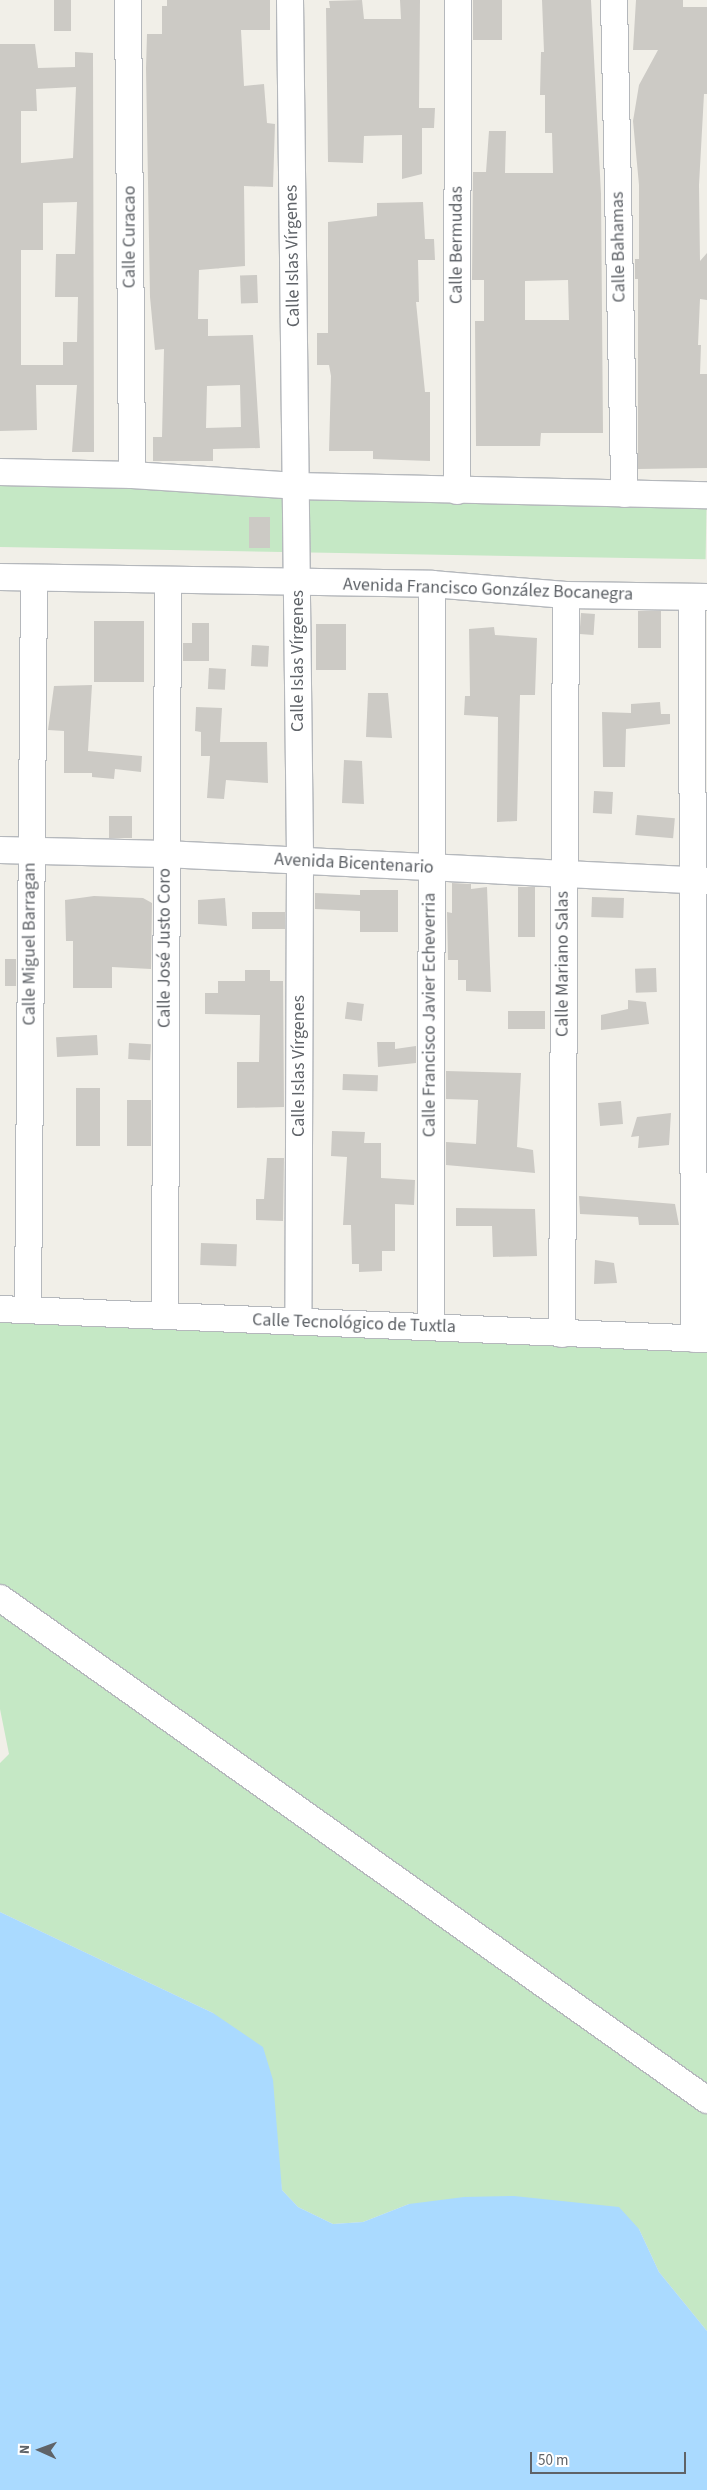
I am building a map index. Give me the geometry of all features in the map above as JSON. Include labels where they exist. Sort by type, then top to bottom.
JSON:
[{"type":"street","name":"Calle Curacao","points":[[128,0],[132,475]]},
{"type":"street","name":"Calle Islas Vírgenes","points":[[290,0],[300,861],[298,1322]]},
{"type":"street","name":"Calle Bermudas","points":[[457,491],[458,0]]},
{"type":"street","name":"Calle Bahamas","points":[[614,0],[624,494]]},
{"type":"street","points":[[0,472],[132,475],[296,486],[707,495]]},
{"type":"street","name":"Avenida Francisco González Bocanegra","points":[[0,577],[432,584],[566,595],[700,597]]},
{"type":"street","name":"Calle Miguel Barragan","points":[[28,1310],[34,578]]},
{"type":"street","name":"Calle José Justo Coro","points":[[165,1316],[165,854],[168,580]]},
{"type":"street","name":"Calle Francisco Javier Echeverria","points":[[431,1327],[430,867],[432,584]]},
{"type":"street","name":"Calle Mariano Salas","points":[[562,1334],[566,595]]},
{"type":"street","points":[[700,597],[700,1339]]},
{"type":"street","name":"Avenida Bicentenario","points":[[0,850],[165,854],[430,867],[563,876],[701,880]]},
{"type":"street","name":"Calle Tecnológico de Tuxtla","points":[[0,1309],[700,1339]]},
{"type":"street","points":[[0,1598],[707,2100]]},
{"type":"green space","points":[[0,472],[707,484],[706,559],[0,547]]},
{"type":"green space","points":[[0,1318],[707,1351],[707,2331],[659,2272],[639,2229],[409,2204],[363,2222],[333,2224],[298,2207],[282,2190],[277,2155],[213,2013],[0,1912],[0,1763],[9,1754],[0,1709]]},
{"type":"water","points":[[0,1912],[213,2013],[263,2047],[273,2080],[282,2190],[298,2207],[333,2224],[363,2222],[409,2204],[464,2197],[514,2196],[619,2207],[639,2229],[659,2272],[707,2331],[707,2490],[0,2490]]},
{"type":"building","points":[[54,0],[71,0],[71,31],[54,31]]},
{"type":"building","points":[[167,0],[270,0],[270,30],[241,30],[244,86],[264,84],[267,123],[275,124],[273,187],[244,186],[245,266],[199,270],[198,319],[208,319],[208,336],[253,335],[260,448],[213,449],[213,461],[153,461],[153,437],[162,437],[164,349],[155,350],[150,297],[147,34],[162,34],[162,6],[167,6]],"holes":[[[240,385],[241,427],[206,428],[207,386]]]},
{"type":"building","points":[[362,0],[364,19],[401,19],[400,0],[420,0],[419,108],[435,108],[434,128],[422,128],[422,174],[402,179],[402,135],[364,136],[363,163],[328,162],[326,8],[330,8],[329,1]]},
{"type":"building","points":[[473,0],[502,0],[502,40],[473,40]]},
{"type":"building","points":[[542,0],[591,0],[601,194],[603,433],[541,433],[540,446],[476,446],[475,321],[484,321],[484,280],[472,280],[473,172],[486,172],[489,131],[506,131],[505,173],[553,173],[552,133],[545,133],[545,95],[540,95],[541,52],[544,52]],"holes":[[[568,280],[569,320],[525,320],[525,281]]]},
{"type":"building","points":[[636,0],[683,0],[683,7],[707,7],[707,94],[704,94],[699,185],[700,261],[707,253],[707,300],[700,299],[698,345],[701,345],[700,374],[707,374],[707,468],[638,469],[638,279],[635,279],[635,259],[639,259],[639,185],[633,121],[639,85],[658,50],[633,50]]},
{"type":"building","points":[[0,44],[35,44],[38,68],[75,67],[75,52],[93,53],[94,452],[72,452],[77,385],[36,385],[37,430],[0,431]],"holes":[[[76,87],[73,158],[21,163],[21,111],[37,111],[36,89]],[[77,202],[75,254],[56,254],[55,297],[78,297],[77,342],[63,342],[63,365],[21,365],[21,250],[43,250],[43,203]]]},
{"type":"building","points":[[423,202],[425,239],[434,239],[435,260],[418,260],[419,302],[416,302],[425,392],[430,392],[430,461],[373,459],[373,451],[329,451],[331,376],[329,365],[317,365],[317,333],[328,333],[328,222],[377,216],[377,203]]},
{"type":"building","points":[[257,275],[258,303],[241,304],[240,276]]},
{"type":"building","points":[[249,517],[270,517],[270,548],[249,548]]},
{"type":"building","points":[[638,611],[661,611],[661,648],[638,648]]},
{"type":"building","points":[[581,613],[595,614],[594,635],[580,634]]},
{"type":"building","points":[[94,621],[144,621],[144,682],[94,682]]},
{"type":"building","points":[[192,623],[209,623],[209,661],[183,661],[183,643],[192,643]]},
{"type":"building","points":[[316,624],[346,624],[346,670],[316,670]]},
{"type":"building","points":[[494,627],[495,635],[537,638],[535,695],[520,695],[517,821],[497,822],[498,717],[464,715],[465,696],[470,696],[469,629]]},
{"type":"building","points":[[252,645],[269,646],[268,667],[251,666]]},
{"type":"building","points":[[209,668],[226,669],[225,690],[208,689]]},
{"type":"building","points":[[92,685],[88,751],[142,756],[141,772],[115,769],[114,779],[92,777],[92,773],[64,773],[64,731],[48,730],[54,686]]},
{"type":"building","points":[[368,693],[388,693],[392,738],[366,737]]},
{"type":"building","points":[[660,702],[661,714],[670,714],[670,724],[626,729],[625,767],[603,767],[602,712],[631,713],[631,704]]},
{"type":"building","points":[[196,707],[222,708],[220,742],[267,742],[268,783],[226,780],[224,799],[207,798],[210,756],[201,756],[201,732],[195,731]]},
{"type":"building","points":[[344,760],[362,761],[364,804],[342,803]]},
{"type":"building","points":[[594,791],[613,792],[612,814],[593,813]]},
{"type":"building","points":[[637,815],[675,818],[673,838],[635,835]]},
{"type":"building","points":[[109,816],[132,816],[132,838],[109,838]]},
{"type":"building","points":[[452,883],[471,884],[471,889],[487,887],[491,992],[466,991],[466,980],[458,980],[458,960],[448,960],[447,912],[452,913]]},
{"type":"building","points":[[518,887],[535,887],[535,937],[518,937]]},
{"type":"building","points":[[360,890],[398,890],[398,932],[360,932],[360,911],[315,909],[315,893],[360,895]]},
{"type":"building","points":[[94,896],[143,898],[152,903],[151,969],[112,967],[112,988],[73,988],[73,941],[66,941],[65,900]]},
{"type":"building","points":[[592,897],[624,898],[623,918],[591,917]]},
{"type":"building","points":[[225,898],[227,926],[198,924],[198,900]]},
{"type":"building","points":[[252,912],[285,912],[285,929],[252,929]]},
{"type":"building","points":[[5,959],[16,959],[16,986],[5,986]]},
{"type":"building","points":[[656,968],[657,992],[636,993],[635,969]]},
{"type":"building","points":[[245,970],[270,970],[270,981],[283,981],[284,1107],[237,1108],[237,1062],[259,1062],[260,1015],[205,1014],[205,993],[218,993],[218,981],[245,981]]},
{"type":"building","points":[[628,1000],[646,1002],[649,1024],[601,1030],[601,1015],[628,1009]]},
{"type":"building","points":[[347,1002],[364,1004],[362,1021],[345,1019]]},
{"type":"building","points":[[508,1011],[545,1011],[545,1029],[508,1029]]},
{"type":"building","points":[[97,1035],[98,1055],[57,1057],[56,1037]]},
{"type":"building","points":[[377,1042],[395,1042],[395,1049],[416,1046],[416,1063],[378,1067]]},
{"type":"building","points":[[129,1043],[151,1044],[150,1060],[128,1059]]},
{"type":"building","points":[[446,1071],[521,1073],[517,1147],[533,1150],[535,1173],[446,1165],[446,1142],[476,1144],[478,1100],[446,1099]]},
{"type":"building","points":[[343,1074],[378,1075],[377,1091],[342,1090]]},
{"type":"building","points":[[76,1088],[100,1088],[100,1146],[76,1146]]},
{"type":"building","points":[[127,1100],[151,1100],[151,1146],[127,1146]]},
{"type":"building","points":[[621,1101],[623,1124],[600,1126],[598,1103]]},
{"type":"building","points":[[671,1113],[669,1145],[638,1148],[639,1136],[631,1137],[637,1117]]},
{"type":"building","points":[[332,1131],[365,1132],[364,1143],[381,1143],[381,1178],[415,1180],[414,1205],[395,1204],[395,1251],[382,1251],[382,1271],[359,1272],[359,1264],[352,1264],[351,1225],[343,1225],[347,1157],[331,1156]]},
{"type":"building","points":[[267,1158],[284,1158],[283,1221],[256,1220],[256,1199],[264,1199]]},
{"type":"building","points":[[579,1196],[675,1204],[679,1225],[639,1225],[638,1217],[580,1214]]},
{"type":"building","points":[[456,1208],[535,1209],[537,1256],[493,1257],[492,1226],[456,1226]]},
{"type":"building","points":[[201,1243],[237,1244],[236,1266],[200,1265]]},
{"type":"building","points":[[595,1260],[614,1263],[617,1283],[594,1284]]}]
